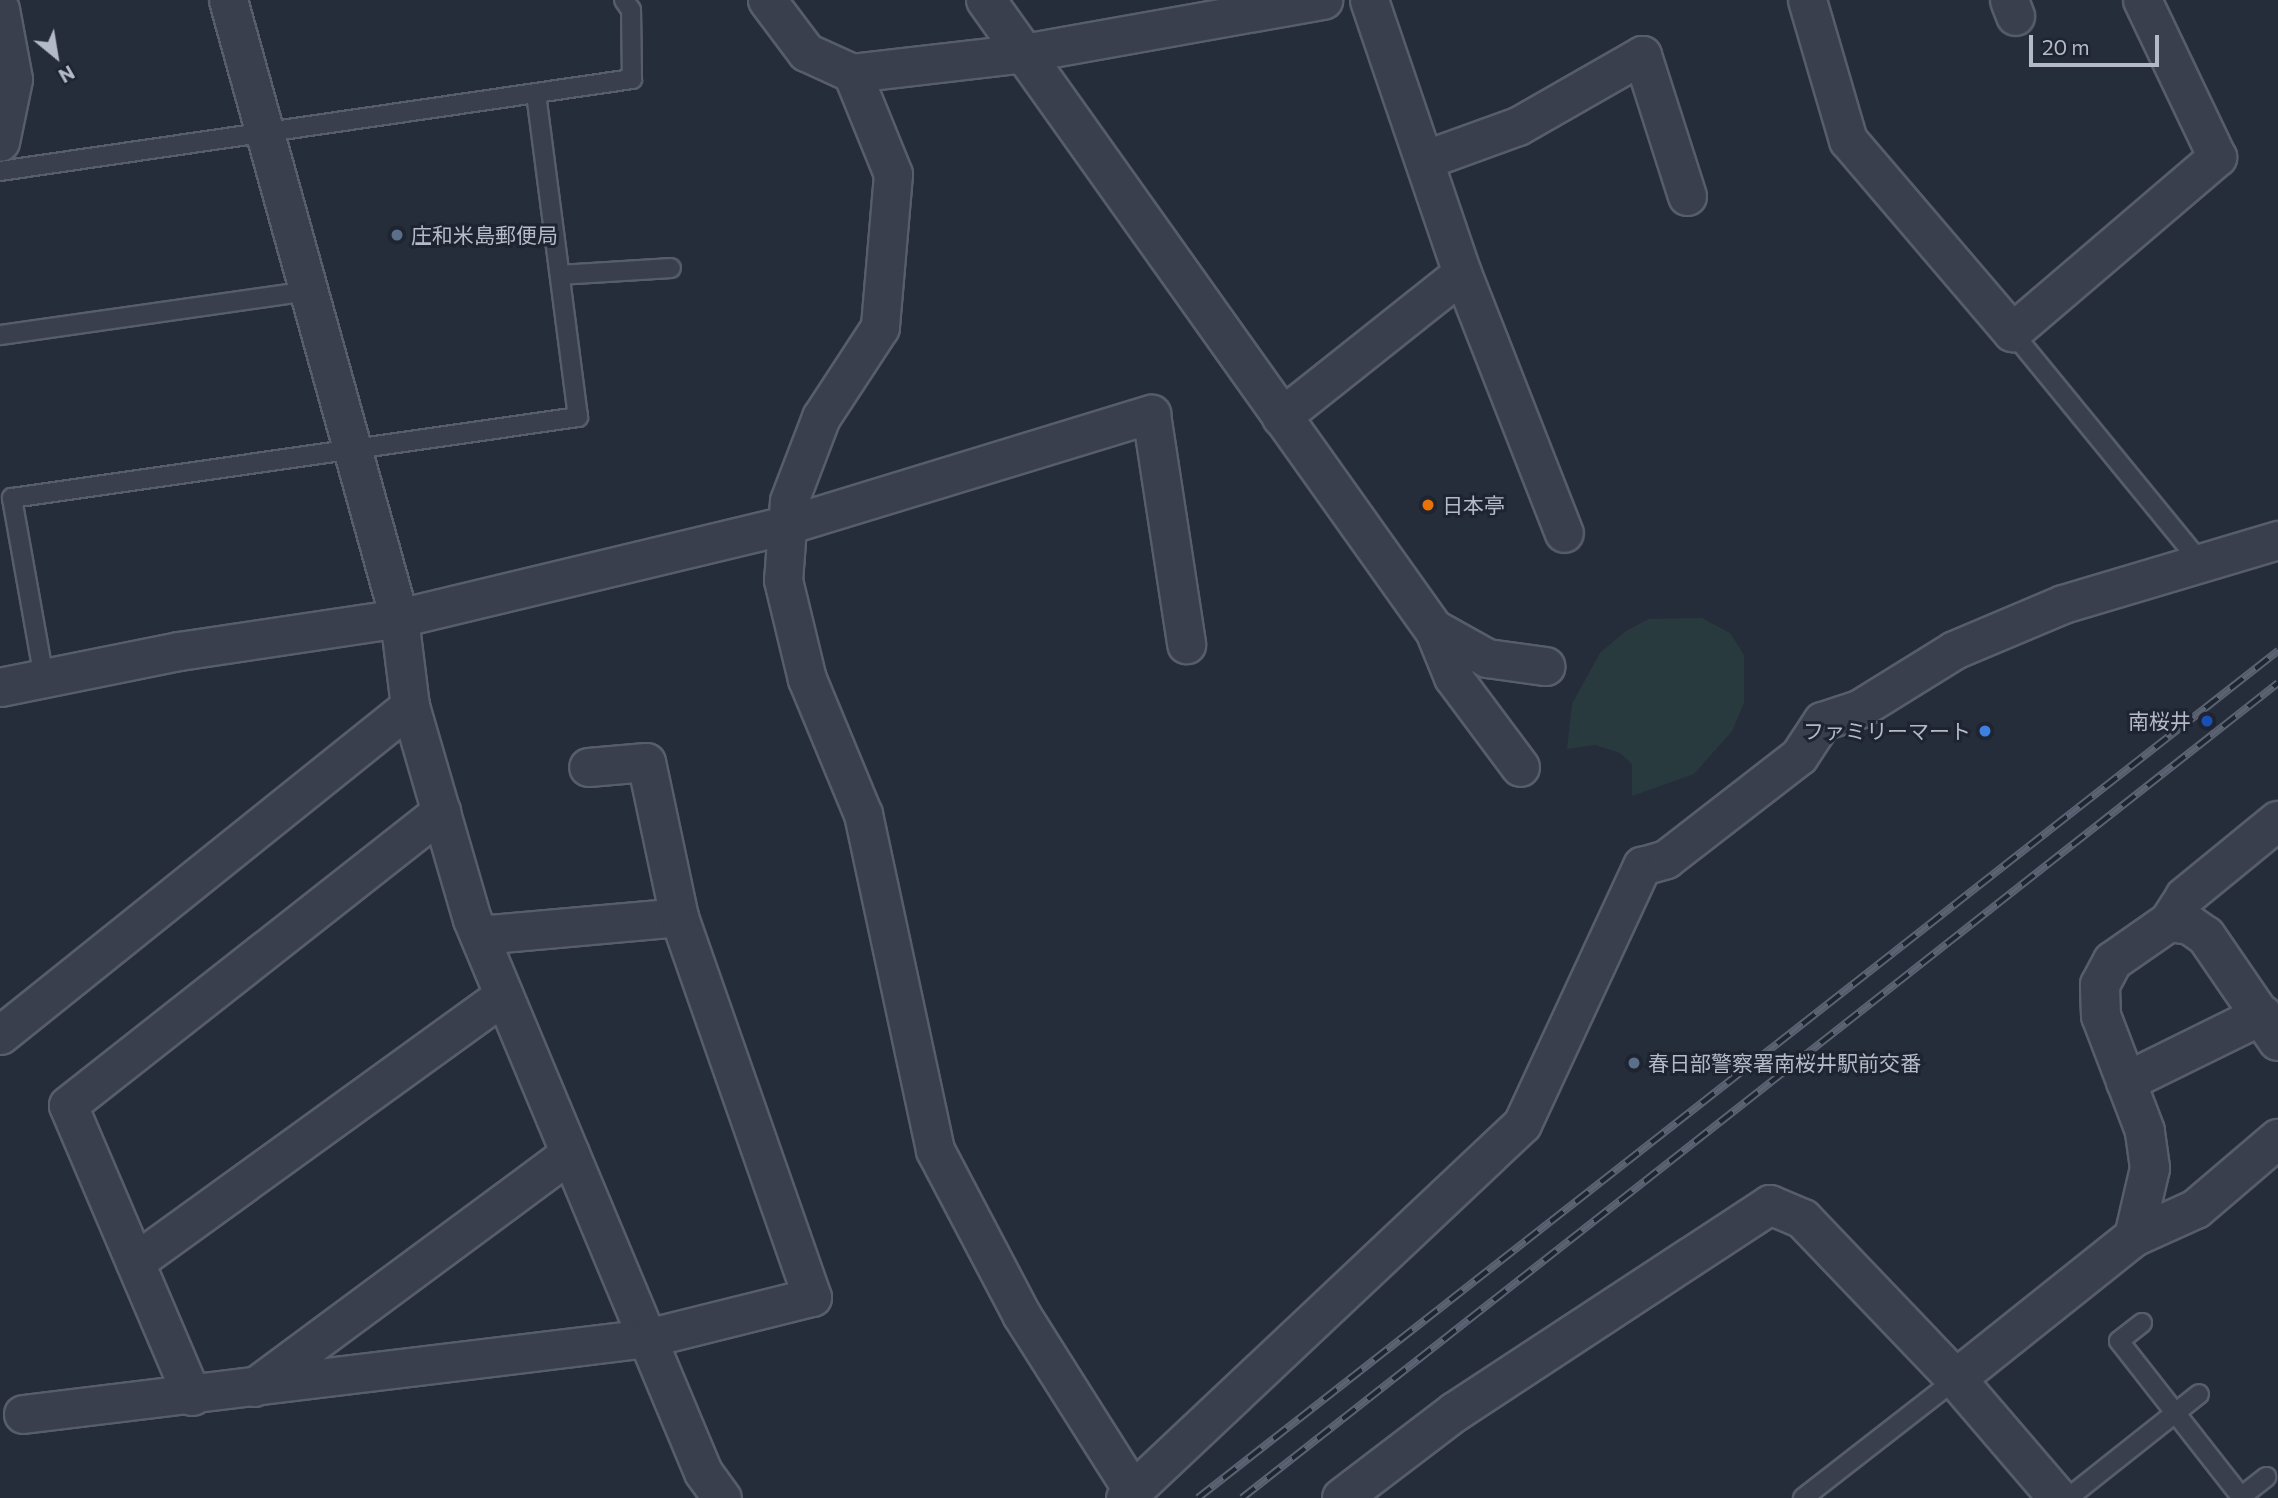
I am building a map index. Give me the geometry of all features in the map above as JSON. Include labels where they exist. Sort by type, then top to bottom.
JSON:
[{"type":"street","points":[[228,0],[399,618],[410,706],[479,935],[703,1472],[722,1498]]},
{"type":"street","points":[[767,0],[806,52],[852,73],[1024,53],[1323,0]]},
{"type":"street","points":[[986,0],[1433,628],[1453,677],[1520,767]]},
{"type":"street","points":[[1369,0],[1462,273],[1564,533]]},
{"type":"street","points":[[1807,0],[1848,140],[2012,332],[2217,157],[2142,0]]},
{"type":"street","points":[[0,9],[13,79],[0,142]]},
{"type":"street","points":[[1424,160],[1518,126],[1642,55],[1687,196]]},
{"type":"street","points":[[852,73],[893,174],[880,327],[821,417],[789,501],[783,580],[807,679],[863,814],[935,1150],[1021,1314],[1129,1495],[1522,1124],[1642,866],[1666,859],[1799,757],[1822,722],[1859,709],[1918,659],[2063,604],[2278,540]]},
{"type":"street","points":[[1281,417],[1462,273]]},
{"type":"street","points":[[0,687],[399,618],[787,525],[1151,414],[1186,644]]},
{"type":"street","points":[[1433,628],[1487,658],[1545,666]]},
{"type":"street","points":[[0,1035],[410,706]]},
{"type":"street","points":[[23,1414],[192,1396],[647,1338],[813,1297],[679,917],[646,762],[588,767]]},
{"type":"street","points":[[192,1396],[68,1105],[441,811]]},
{"type":"street","points":[[2134,1237],[2150,1168],[2145,1131],[2101,1016],[2101,985],[2113,961],[2169,922],[2185,897],[2278,821]]},
{"type":"street","points":[[479,935],[679,917]]},
{"type":"street","points":[[2126,1082],[2270,1028],[2206,936],[2190,925],[2169,922]]},
{"type":"street","points":[[135,1262],[504,995]]},
{"type":"street","points":[[1956,1379],[2134,1237],[2196,1209],[2278,1139]]},
{"type":"street","points":[[253,1388],[570,1153]]},
{"type":"street","points":[[1342,1498],[1455,1412],[1770,1205],[1802,1219],[1956,1379],[2058,1498]]},
{"type":"lane","points":[[0,171],[265,135],[632,79],[631,10],[624,0]]},
{"type":"lane","points":[[44,678],[12,498],[352,447],[578,417],[536,94]]},
{"type":"lane","points":[[560,275],[670,268]]},
{"type":"lane","points":[[0,335],[308,291]]},
{"type":"lane","points":[[2012,332],[2200,562]]},
{"type":"lane","points":[[2141,1323],[2119,1341],[2242,1497],[2266,1477]]},
{"type":"lane","points":[[1803,1498],[1956,1379]]},
{"type":"lane","points":[[2068,1498],[2199,1394]]},
{"type":"shaded area","points":[[1702,618],[1730,633],[1744,655],[1744,703],[1732,731],[1694,774],[1632,796],[1632,764],[1620,753],[1595,745],[1567,749],[1572,704],[1600,653],[1626,631],[1649,619]]},
{"type":"railway","points":[[1198,1498],[2278,651]]},
{"type":"railway","points":[[1242,1498],[2278,683]]},
{"type":"place","name":"庄和米島郵便局","points":[[397,235]]},
{"type":"place","name":"日本亭","points":[[1428,505]]},
{"type":"place","name":"南桜井","points":[[2207,721]]},
{"type":"place","name":"ファミリーマート","points":[[1985,731]]},
{"type":"place","name":"春日部警察署南桜井駅前交番","points":[[1634,1063]]}]
